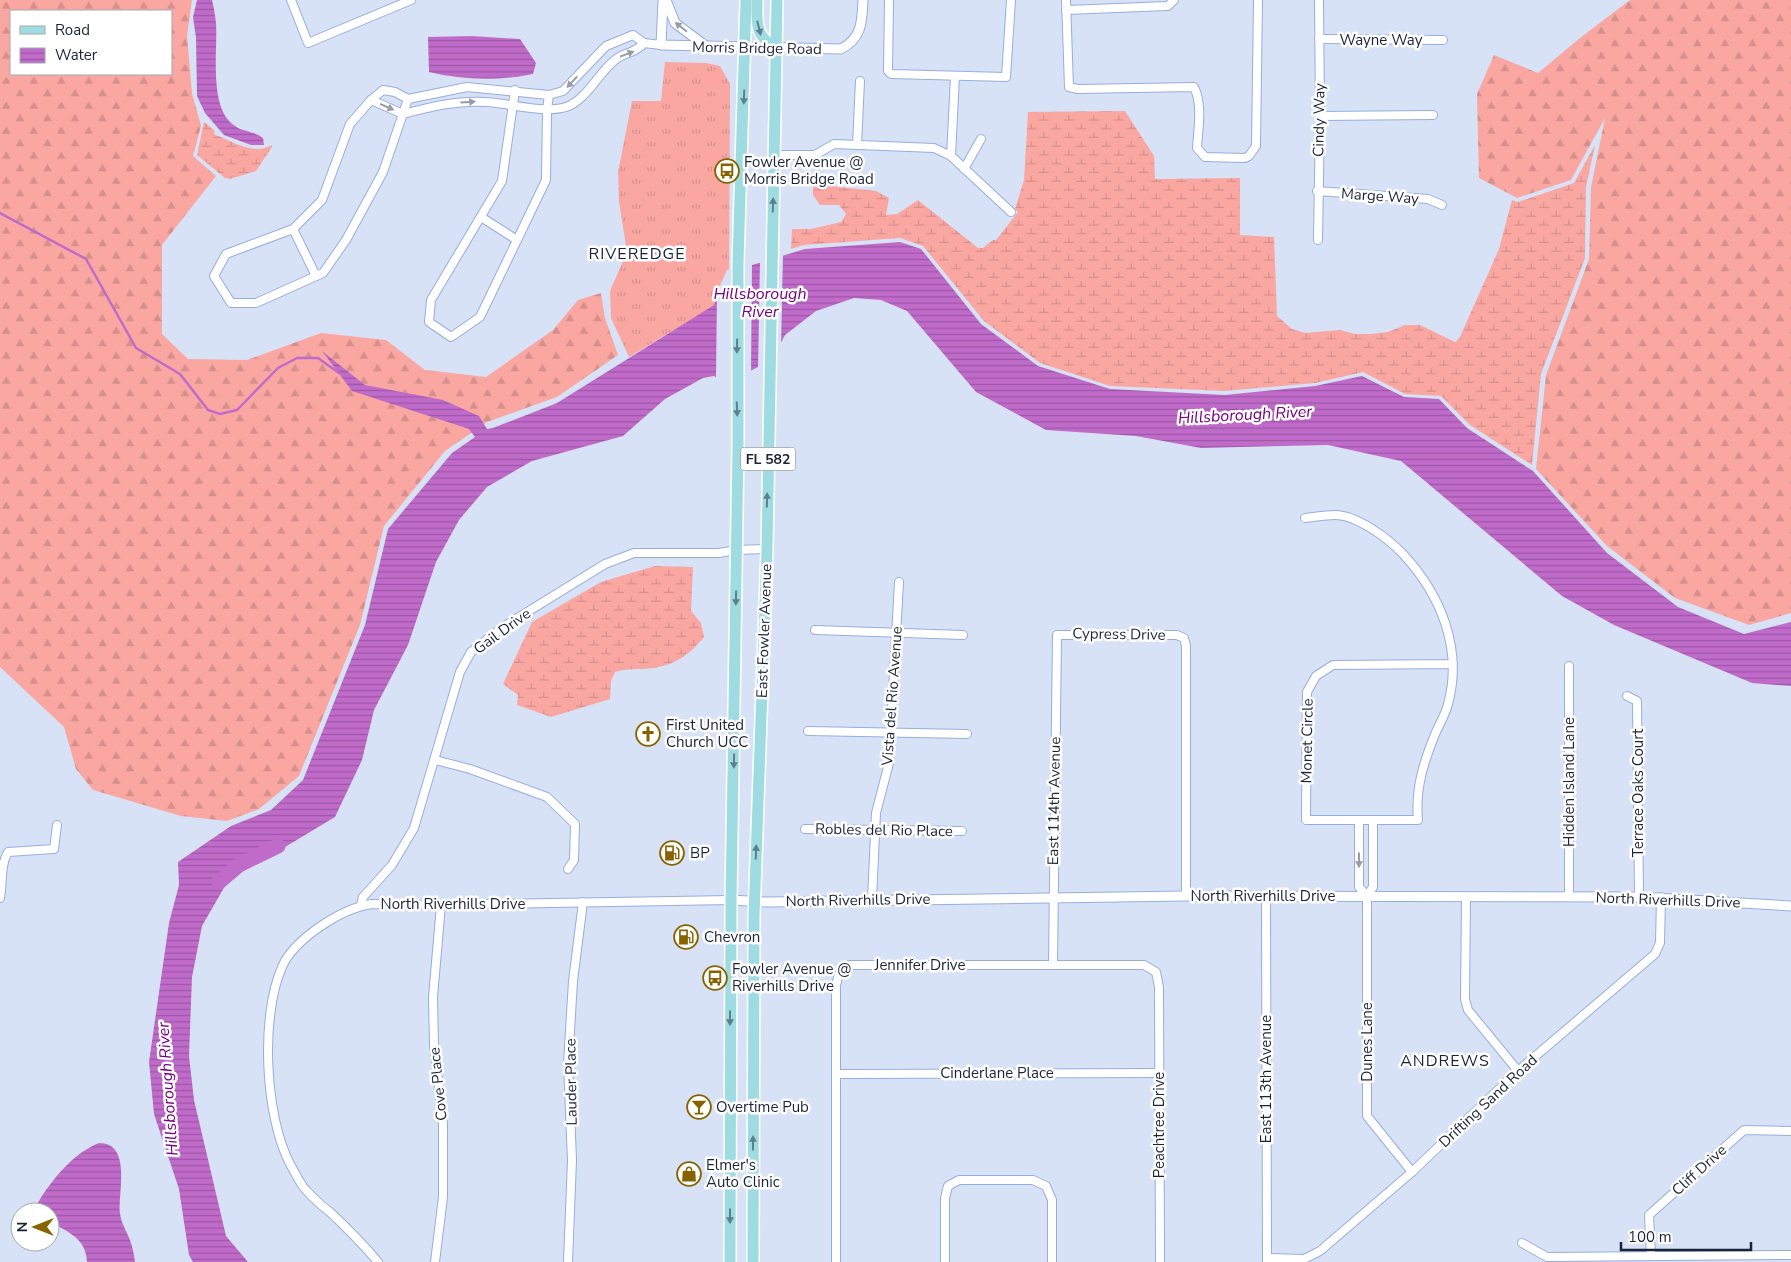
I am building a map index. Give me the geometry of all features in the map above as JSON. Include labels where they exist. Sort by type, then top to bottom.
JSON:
[{"type":"main road","name":"East Fowler Avenue","points":[[730,1262],[731,900],[737,550],[738,263],[746,0]]},
{"type":"main road","points":[[757,0],[758,29],[763,40],[776,49]]},
{"type":"main road","name":"East Fowler Avenue","points":[[753,1262],[754,900],[767,549],[777,0]]},
{"type":"street","points":[[291,0],[308,43],[411,0]]},
{"type":"street","points":[[408,99],[383,172],[346,240],[322,273],[256,303],[231,303],[214,276],[226,254],[293,229],[322,200],[350,124],[371,100],[383,90],[395,92],[408,99],[467,87],[515,90],[549,95],[563,92],[606,46],[633,35],[644,43],[661,45],[664,0]]},
{"type":"street","points":[[664,0],[675,23],[707,47]]},
{"type":"street","name":"Morris Bridge Road","points":[[661,45],[841,49],[857,38],[862,26],[863,0]]},
{"type":"street","points":[[889,0],[888,71],[891,74],[1006,77],[1011,0]]},
{"type":"street","points":[[1066,0],[1069,87],[1078,89],[1194,88],[1197,94],[1199,111],[1196,148],[1205,157],[1244,158],[1249,156],[1256,146],[1258,0]]},
{"type":"street","points":[[1066,10],[1168,6],[1174,0]]},
{"type":"street","name":"Cindy Way","points":[[1318,0],[1320,116],[1317,191],[1318,240]]},
{"type":"street","name":"Wayne Way","points":[[1318,39],[1443,40]]},
{"type":"street","points":[[371,100],[403,114],[444,104],[484,101],[547,109],[565,107],[578,100],[616,58],[638,50],[644,43]]},
{"type":"street","points":[[951,156],[955,76]]},
{"type":"street","points":[[857,145],[860,81]]},
{"type":"street","points":[[515,90],[502,181],[431,300],[429,322],[451,337],[480,317],[546,180],[547,109],[549,95]]},
{"type":"street","points":[[442,92],[444,104]]},
{"type":"street","points":[[1320,116],[1433,115]]},
{"type":"street","points":[[964,169],[981,139]]},
{"type":"street","points":[[774,155],[815,155],[834,144],[934,148],[951,156],[1011,212]]},
{"type":"street","name":"Marge Way","points":[[1317,191],[1428,199],[1442,205]]},
{"type":"street","points":[[481,217],[517,240]]},
{"type":"street","points":[[293,229],[316,276]]},
{"type":"street","points":[[1305,518],[1337,515],[1366,526],[1393,544],[1430,587],[1450,634],[1452,664]]},
{"type":"street","name":"Gail Drive","points":[[362,905],[363,897],[392,865],[414,828],[460,672],[470,652],[503,627],[599,567],[634,552],[719,553],[767,549]]},
{"type":"street","name":"Vista del Rio Avenue","points":[[872,899],[874,830],[876,813],[887,777],[891,732],[899,582]]},
{"type":"street","points":[[815,630],[964,635]]},
{"type":"street","name":"Cypress Drive","points":[[1056,638],[1057,635],[1064,634],[1178,635],[1184,638],[1186,646],[1186,896]]},
{"type":"street","name":"East 114th Avenue","points":[[1053,964],[1056,638]]},
{"type":"street","name":"Monet Circle","points":[[1452,664],[1448,704],[1425,759],[1418,786],[1418,820],[1359,820],[1306,820],[1307,692],[1316,676],[1333,665],[1452,664]]},
{"type":"street","name":"Hidden Island Lane","points":[[1569,666],[1569,897]]},
{"type":"street","name":"Terrace Oaks Court","points":[[1627,696],[1637,701],[1639,897]]},
{"type":"street","points":[[808,731],[967,734]]},
{"type":"street","points":[[435,760],[470,769],[547,797],[575,824],[574,860],[568,869]]},
{"type":"street","name":"Dunes Lane","points":[[1359,820],[1359,887],[1367,896]]},
{"type":"street","name":"Dunes Lane","points":[[1373,820],[1373,887],[1367,896],[1367,1116],[1412,1172]]},
{"type":"street","points":[[0,898],[1,864],[4,857],[8,852],[54,849],[57,825]]},
{"type":"street","name":"Robles del Rio Place","points":[[805,829],[962,831]]},
{"type":"street","name":"East 113th Avenue","points":[[1266,896],[1267,1260]]},
{"type":"street","name":"North Riverhills Drive","points":[[378,1262],[359,1239],[305,1190],[281,1142],[270,1085],[270,1012],[282,966],[301,942],[331,919],[362,905],[731,900],[1367,896],[1662,897],[1791,906]]},
{"type":"street","points":[[1466,897],[1466,1005],[1477,1023],[1518,1071]]},
{"type":"street","name":"Drifting Sand Road","points":[[1267,1260],[1311,1256],[1412,1172],[1518,1071],[1655,954],[1660,943],[1662,897]]},
{"type":"street","name":"Lauder Place","points":[[568,1262],[572,1160],[568,1064],[573,981],[583,902]]},
{"type":"street","name":"Cove Place","points":[[435,1262],[443,1197],[443,1124],[434,1045],[433,997],[441,905]]},
{"type":"street","name":"Jennifer Drive","points":[[836,1262],[836,985],[839,974],[849,965],[1144,965],[1156,972],[1159,987]]},
{"type":"street","name":"Peachtree Drive","points":[[1159,987],[1160,1262]]},
{"type":"street","name":"Cinderlane Place","points":[[836,1074],[1159,1073]]},
{"type":"street","name":"Cliff Drive","points":[[1651,1256],[1649,1215],[1744,1130],[1791,1131]]},
{"type":"street","points":[[945,1262],[945,1198],[948,1186],[959,1180],[1033,1180],[1046,1186],[1052,1200],[1052,1262]]},
{"type":"street","points":[[1522,1244],[1547,1257],[1791,1255]]},
{"type":"green space","points":[[0,0],[192,0],[187,36],[192,93],[201,126],[193,156],[216,176],[162,245],[162,334],[188,359],[247,360],[321,333],[386,340],[425,370],[486,377],[553,330],[578,300],[601,293],[605,318],[618,355],[557,397],[487,422],[445,451],[384,526],[360,625],[299,776],[259,809],[227,821],[181,816],[93,790],[76,769],[64,727],[0,667]]},
{"type":"green space","points":[[1630,0],[1791,0],[1791,613],[1749,625],[1675,598],[1607,546],[1536,469],[1546,375],[1589,259],[1591,187],[1605,118],[1571,180],[1517,198],[1479,178],[1477,94],[1494,55],[1538,73]]},
{"type":"green space","points":[[665,62],[706,63],[720,66],[730,84],[729,272],[715,305],[629,357],[611,318],[610,291],[627,252],[619,202],[618,172],[632,101],[661,101]]},
{"type":"green space","points":[[1125,111],[1154,156],[1155,179],[1240,178],[1240,235],[1274,237],[1277,316],[1292,329],[1305,333],[1340,330],[1355,334],[1370,334],[1388,332],[1405,325],[1420,325],[1455,342],[1459,339],[1499,249],[1512,200],[1518,202],[1574,183],[1595,145],[1586,187],[1585,258],[1541,374],[1532,465],[1470,425],[1441,396],[1405,394],[1363,372],[1315,383],[1224,391],[1110,386],[1040,363],[984,321],[923,246],[900,238],[804,245],[791,249],[792,229],[811,229],[841,222],[846,214],[839,205],[820,205],[813,195],[813,184],[876,191],[889,198],[886,215],[897,214],[918,200],[978,248],[983,248],[993,240],[996,240],[1018,212],[1015,209],[1024,180],[1028,112]]},
{"type":"green space","points":[[204,122],[214,130],[215,135],[243,146],[257,149],[272,145],[272,147],[256,171],[230,179],[225,178],[197,155]]},
{"type":"green space","points":[[655,566],[693,567],[691,611],[701,623],[704,637],[698,644],[684,656],[661,667],[628,669],[615,672],[611,681],[610,699],[551,717],[517,705],[518,695],[503,684],[532,622],[601,582]]},
{"type":"water","points":[[197,0],[212,0],[213,3],[216,23],[216,78],[221,107],[227,118],[235,126],[260,136],[263,138],[264,145],[251,145],[224,135],[205,113],[197,96],[196,38],[193,17]]},
{"type":"water","points":[[472,36],[520,39],[536,63],[533,74],[481,79],[429,72],[428,37]]},
{"type":"water","name":"Hillsborough River","points":[[900,242],[921,249],[981,324],[1038,366],[1110,389],[1225,395],[1315,386],[1362,376],[1404,397],[1439,399],[1467,428],[1533,471],[1607,553],[1678,607],[1744,634],[1791,622],[1791,686],[1752,683],[1614,625],[1562,596],[1401,461],[1328,445],[1201,448],[1136,436],[1046,430],[976,392],[907,311],[881,300],[854,298],[816,311],[785,335],[772,359],[727,384],[714,376],[703,378],[665,399],[623,436],[532,461],[487,487],[459,520],[436,562],[408,645],[374,710],[362,760],[335,817],[275,853],[241,858],[202,926],[192,977],[189,1056],[194,1100],[226,1236],[248,1262],[193,1262],[189,1255],[179,1189],[154,1114],[149,1062],[169,923],[179,885],[178,862],[231,826],[271,810],[303,780],[365,625],[388,529],[452,453],[475,437],[469,429],[352,391],[322,351],[365,385],[443,400],[479,416],[487,429],[493,428],[557,403],[714,305],[729,272],[805,249]]},
{"type":"water","points":[[99,1143],[109,1145],[116,1151],[120,1160],[120,1213],[132,1245],[135,1262],[87,1262],[86,1254],[80,1241],[60,1228],[60,1202],[38,1202],[55,1178],[68,1164]]},
{"type":"pier","points":[[783,253],[781,347],[774,361],[758,370],[760,260]]},
{"type":"pier","points":[[752,262],[751,373],[726,387],[716,380],[717,292],[727,270]]},
{"type":"waterway","points":[[0,213],[86,259],[136,348],[180,374],[208,410],[220,414],[237,410],[278,368],[297,358],[318,358],[339,373]]},
{"type":"waterway","name":"Hillsborough River","points":[[219,882],[239,865],[278,846]]},
{"type":"place","name":"Fowler Avenue @ Morris Bridge Road","points":[[727,171]]},
{"type":"place","name":"First United Church UCC","points":[[648,734]]},
{"type":"place","name":"BP","points":[[672,853]]},
{"type":"place","name":"Chevron","points":[[686,937]]},
{"type":"place","name":"Fowler Avenue @ Riverhills Drive","points":[[715,978]]},
{"type":"place","name":"Overtime Pub","points":[[699,1107]]},
{"type":"place","name":"Elmer's Auto Clinic","points":[[689,1174]]},
{"type":"district","name":"RIVEREDGE","points":[[637,254]]},
{"type":"district","name":"ANDREWS","points":[[1445,1061]]}]
